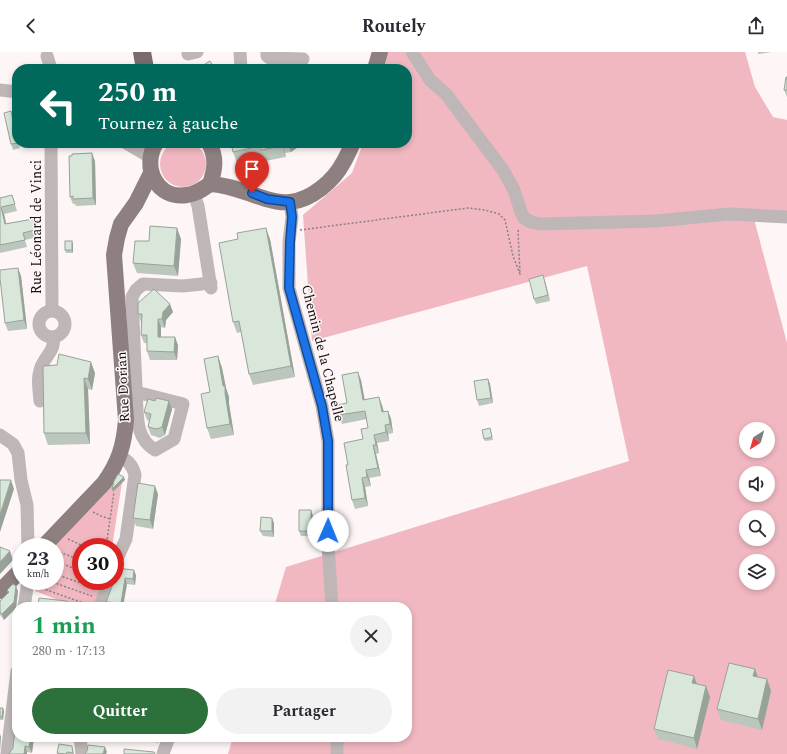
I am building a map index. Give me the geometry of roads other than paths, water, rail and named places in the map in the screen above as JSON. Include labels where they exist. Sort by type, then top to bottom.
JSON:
[{"type":"highway","points":[[142,52],[144,64]]},
{"type":"main road","points":[[376,64],[380,52]]},
{"type":"main road","points":[[153,150],[150,165],[151,173],[156,182],[168,192],[181,196],[194,194],[210,184],[222,185],[252,193],[267,199],[290,202],[306,198],[332,179],[343,164],[351,148]]},
{"type":"main road","points":[[214,150],[225,176],[252,193]]},
{"type":"main road","points":[[210,184],[214,150]]},
{"type":"main road","name":"Rue Dorian","points":[[59,538],[112,472],[124,439],[126,414],[114,255],[116,238],[121,224],[136,203],[151,173]]},
{"type":"main road","name":"Rue Dorian","points":[[136,203],[163,189]]},
{"type":"main road","points":[[0,592],[12,579]]},
{"type":"street","points":[[240,52],[241,64]]},
{"type":"street","points":[[267,52],[267,56],[270,58],[303,59]]},
{"type":"street","points":[[412,52],[430,80],[446,94],[503,170],[514,190],[524,218],[540,224],[577,224],[656,221],[729,214],[787,217]]},
{"type":"street","points":[[47,56],[49,64]]},
{"type":"street","points":[[0,90],[12,91]]},
{"type":"street","name":"Rue Léonard de Vinci","points":[[51,148],[52,310]]},
{"type":"street","points":[[136,392],[183,404],[174,439],[155,450],[147,446],[139,430],[136,392],[132,297],[136,290],[143,284],[211,286],[198,206],[194,194]]},
{"type":"street","name":"Chemin de la Chapelle","points":[[290,202],[292,217],[289,288],[322,406],[328,441],[328,545],[332,602]]},
{"type":"street","name":"Rue Léonard de Vinci","points":[[52,310],[60,313],[65,318],[66,325],[64,331],[59,336],[54,337],[46,335],[41,331],[39,322],[44,313],[52,310]]},
{"type":"street","points":[[40,401],[38,380],[43,364],[50,354],[54,337]]},
{"type":"street","points":[[0,435],[13,444],[18,453],[21,480],[27,505],[28,538]]},
{"type":"street","points":[[119,456],[125,458],[130,463],[134,469],[135,475],[126,538],[124,541]]},
{"type":"street","points":[[126,472],[122,507],[130,512]]},
{"type":"street","points":[[25,602],[27,590]]},
{"type":"street","points":[[97,602],[104,590]]},
{"type":"street","points":[[7,754],[12,704]]},
{"type":"street","points":[[81,742],[82,754]]},
{"type":"street","points":[[163,754],[167,742]]},
{"type":"street","points":[[336,754],[337,742]]}]
